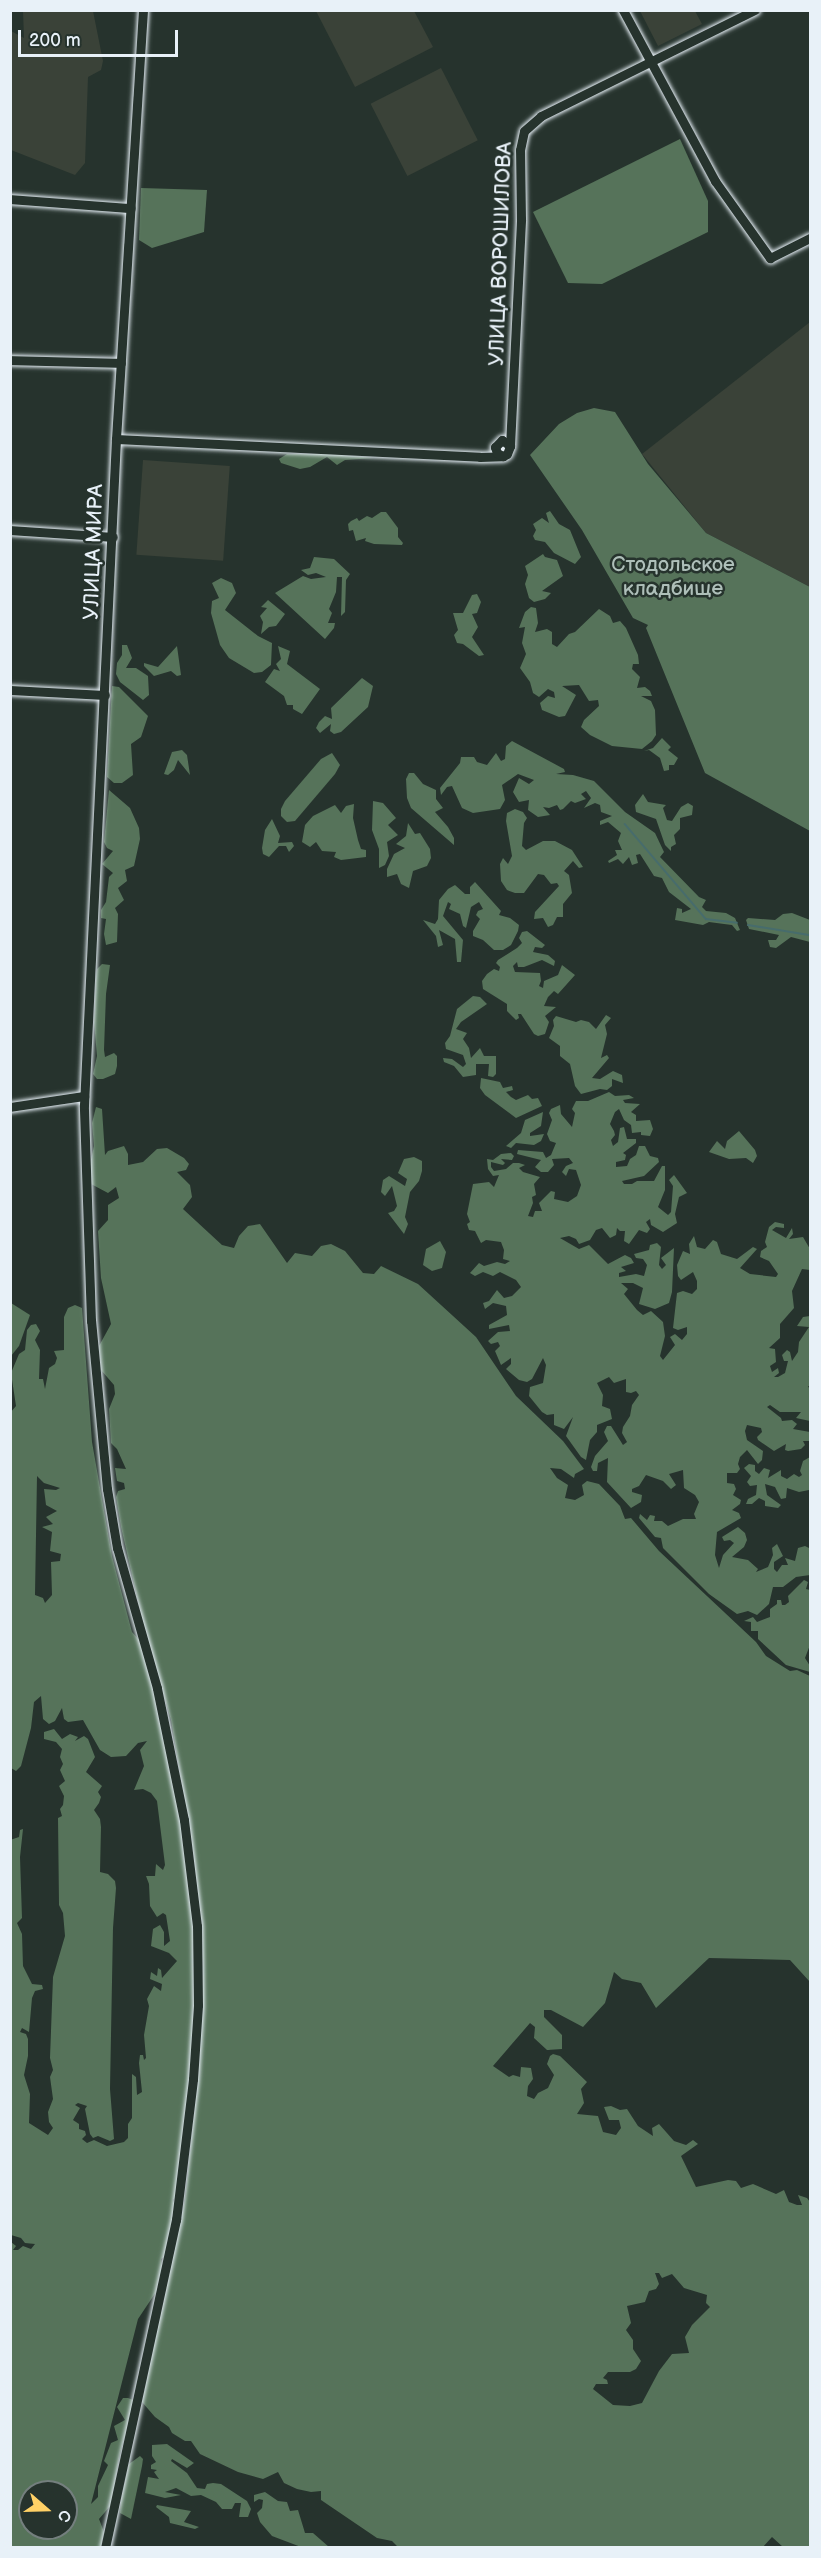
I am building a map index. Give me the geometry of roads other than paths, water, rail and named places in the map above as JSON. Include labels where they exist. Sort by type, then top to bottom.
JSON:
[{"type":"street","name":"УЛИЦА МИРА","points":[[105,2547],[176,2220],[193,2079],[198,1956],[193,1881],[164,1719],[119,1558],[110,1507],[91,1321],[84,1096],[116,439],[143,10]]},
{"type":"street","points":[[623,10],[715,181],[770,258],[810,238]]},
{"type":"street","name":"УЛИЦА ВОРОШИЛОВА","points":[[510,446],[520,230],[520,150],[524,131],[541,116],[755,10]]},
{"type":"street","points":[[10,199],[131,208]]},
{"type":"street","points":[[10,360],[121,363]]},
{"type":"street","name":"УЛИЦА ВОРОШИЛОВА","points":[[480,457],[496,444],[512,415]]},
{"type":"street","points":[[116,439],[480,457],[504,455]]},
{"type":"street","points":[[506,441],[510,446],[504,455],[496,453],[496,444],[506,441]]},
{"type":"street","points":[[10,530],[113,537]]},
{"type":"street","points":[[10,690],[105,695]]},
{"type":"street","points":[[10,1107],[84,1096]]},
{"type":"waterway","points":[[625,824],[706,919],[737,923]]},
{"type":"waterway","points":[[748,925],[810,935]]},
{"type":"park label","name":"Стодольское кладбище","points":[[673,577]]}]
